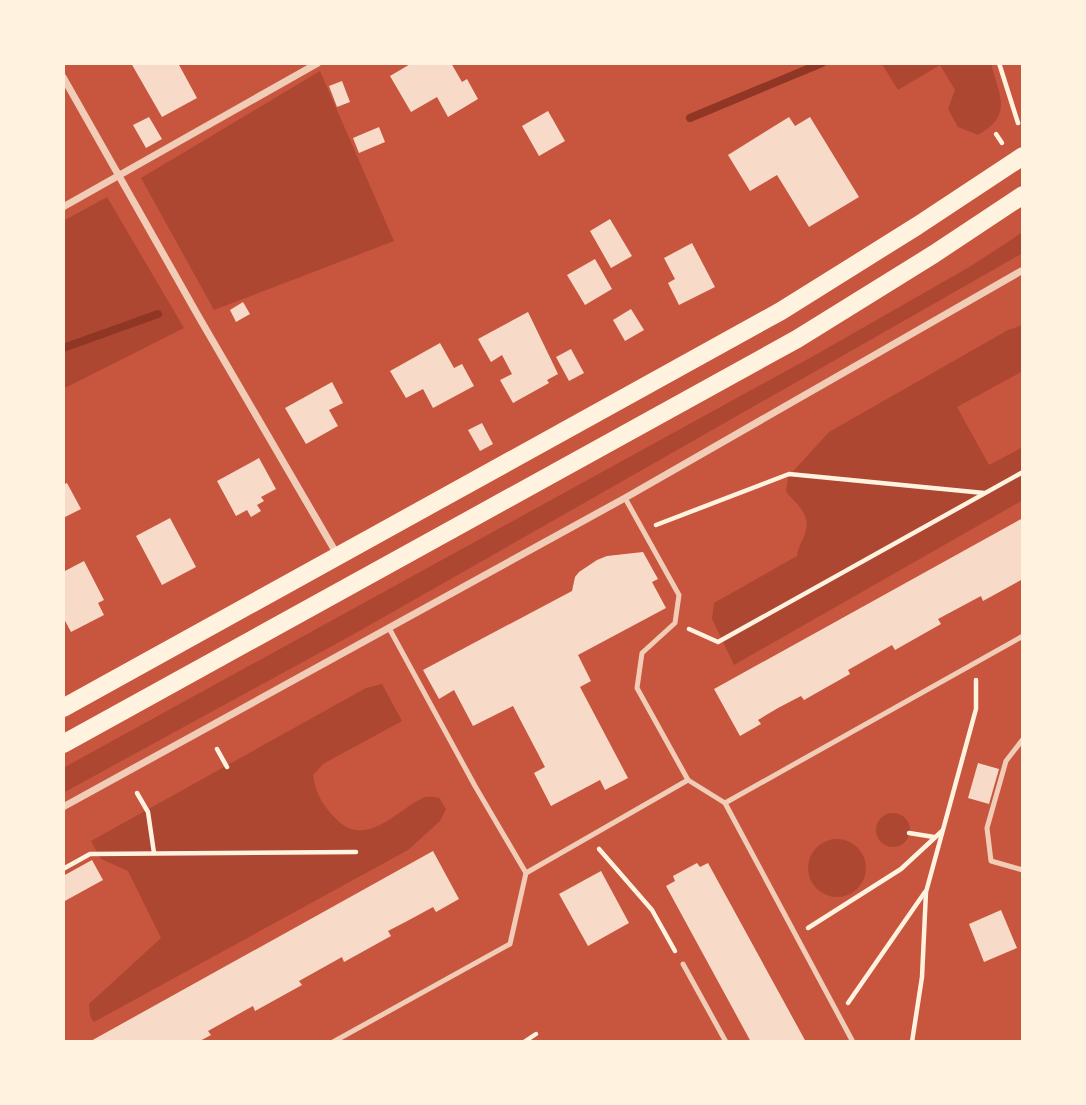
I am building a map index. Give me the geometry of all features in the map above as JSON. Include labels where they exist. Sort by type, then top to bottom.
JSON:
[{"type":"main road","points":[[63,708],[781,311],[1023,156]]},
{"type":"main road","points":[[63,744],[797,339],[1023,195]]},
{"type":"street","points":[[63,207],[318,63]]},
{"type":"street","points":[[63,77],[338,556]]},
{"type":"street","points":[[63,807],[625,498],[1023,270]]},
{"type":"lane","points":[[625,498],[679,594],[675,624],[642,653],[637,688],[688,780],[725,803],[853,1042]]},
{"type":"lane","points":[[333,1042],[510,944],[526,873],[389,628]]},
{"type":"lane","points":[[725,803],[1023,636]]},
{"type":"lane","points":[[1023,739],[1006,761],[987,828],[991,861],[1023,870]]},
{"type":"lane","points":[[526,873],[688,780]]},
{"type":"lane","points":[[683,964],[726,1042]]},
{"type":"path","points":[[999,63],[1018,123]]},
{"type":"path","points":[[996,134],[1002,143]]},
{"type":"path","points":[[675,624],[718,642],[1023,472]]},
{"type":"path","points":[[642,530],[789,474],[985,494]]},
{"type":"path","points":[[912,1042],[922,977],[926,892],[976,709],[976,688]]},
{"type":"path","points":[[217,749],[227,767]]},
{"type":"path","points":[[137,793],[148,812],[155,853]]},
{"type":"path","points":[[796,936],[901,869],[943,830]]},
{"type":"path","points":[[909,833],[935,838]]},
{"type":"path","points":[[591,836],[604,857],[652,910],[683,964]]},
{"type":"path","points":[[63,869],[90,854],[356,852]]},
{"type":"path","points":[[839,1016],[926,892]]},
{"type":"path","points":[[524,1042],[536,1034]]},
{"type":"shaded area","points":[[991,63],[1000,94],[1000,111],[997,119],[978,135],[958,127],[948,109],[955,90],[940,65],[898,90],[882,64]]},
{"type":"shaded area","points":[[320,71],[394,241],[214,310],[141,178]]},
{"type":"shaded area","points":[[107,197],[184,328],[63,389],[63,221]]},
{"type":"shaded area","points":[[1023,232],[1023,253],[354,634],[63,793],[63,768],[817,354],[971,266]]},
{"type":"shaded area","points":[[1023,325],[1023,371],[957,407],[989,465],[1023,447],[1023,500],[734,665],[712,619],[714,603],[797,556],[807,524],[801,509],[786,492],[788,477],[829,432],[1008,330]]},
{"type":"shaded area","points":[[382,684],[402,721],[323,764],[313,775],[318,793],[335,818],[347,827],[358,830],[380,825],[426,797],[439,798],[446,809],[440,821],[408,850],[94,1022],[90,1016],[89,1004],[161,938],[128,871],[101,859],[91,841],[366,688]]},
{"type":"shaded area","points":[[893,813],[905,818],[910,830],[905,842],[893,847],[881,842],[876,830],[881,818]]},
{"type":"shaded area","points":[[831,839],[843,839],[858,847],[866,862],[866,874],[858,889],[843,897],[831,897],[816,889],[808,874],[808,862],[816,847]]},
{"type":"building","points":[[131,63],[178,63],[197,98],[162,117]]},
{"type":"building","points":[[412,63],[451,63],[462,82],[467,79],[478,99],[448,117],[437,97],[411,112],[390,76]]},
{"type":"building","points":[[342,81],[350,102],[337,107],[329,86]]},
{"type":"building","points":[[548,111],[565,141],[539,156],[522,126]]},
{"type":"building","points":[[149,117],[162,139],[146,148],[133,125]]},
{"type":"building","points":[[789,117],[795,126],[810,117],[859,197],[809,227],[777,175],[750,191],[728,155]]},
{"type":"building","points":[[379,127],[385,142],[359,153],[353,138]]},
{"type":"building","points":[[610,219],[632,256],[611,268],[590,231]]},
{"type":"building","points":[[692,243],[715,287],[679,305],[668,283],[675,279],[664,258]]},
{"type":"building","points":[[595,259],[612,289],[585,305],[567,275]]},
{"type":"building","points":[[243,302],[250,314],[236,322],[230,310]]},
{"type":"building","points":[[631,309],[644,330],[625,341],[613,320]]},
{"type":"building","points":[[528,312],[558,374],[547,380],[549,383],[513,403],[500,380],[512,374],[502,355],[491,362],[478,339]]},
{"type":"building","points":[[440,343],[454,368],[462,364],[474,386],[433,408],[423,389],[406,398],[390,371]]},
{"type":"building","points":[[571,349],[584,373],[569,381],[556,357]]},
{"type":"building","points":[[332,382],[343,403],[329,410],[338,426],[306,444],[285,408]]},
{"type":"building","points":[[482,423],[493,444],[480,451],[468,430]]},
{"type":"building","points":[[259,458],[276,489],[261,497],[264,501],[257,505],[261,511],[251,517],[247,510],[236,516],[217,481]]},
{"type":"building","points":[[67,483],[81,509],[63,518],[63,485]]},
{"type":"building","points":[[170,518],[196,567],[162,585],[136,536]]},
{"type":"building","points":[[1023,518],[1023,579],[983,601],[981,596],[938,619],[941,624],[895,650],[892,645],[848,670],[850,674],[804,700],[801,696],[778,708],[758,720],[761,724],[740,736],[714,689]]},
{"type":"building","points":[[643,552],[658,579],[652,582],[666,608],[578,655],[591,681],[580,687],[628,778],[605,790],[600,780],[551,806],[534,773],[545,767],[513,706],[473,726],[454,690],[439,699],[423,670],[572,591],[579,572],[597,560],[607,556]]},
{"type":"building","points":[[84,561],[104,600],[98,603],[104,615],[71,632],[63,617],[63,572]]},
{"type":"building","points":[[978,763],[999,769],[989,804],[968,798]]},
{"type":"building","points":[[433,851],[459,899],[436,912],[433,907],[388,931],[391,936],[344,962],[342,957],[299,981],[302,985],[255,1011],[253,1006],[208,1031],[211,1035],[198,1042],[89,1042]]},
{"type":"building","points":[[92,860],[103,880],[63,902],[63,876]]},
{"type":"building","points":[[697,863],[700,867],[708,863],[806,1042],[751,1042],[666,886],[675,881],[673,876]]},
{"type":"building","points":[[601,871],[629,923],[588,946],[559,894]]},
{"type":"building","points":[[1001,910],[1017,948],[984,962],[969,924]]},
{"type":"waterway","points":[[690,118],[822,63]]},
{"type":"waterway","points":[[63,348],[158,314]]}]
